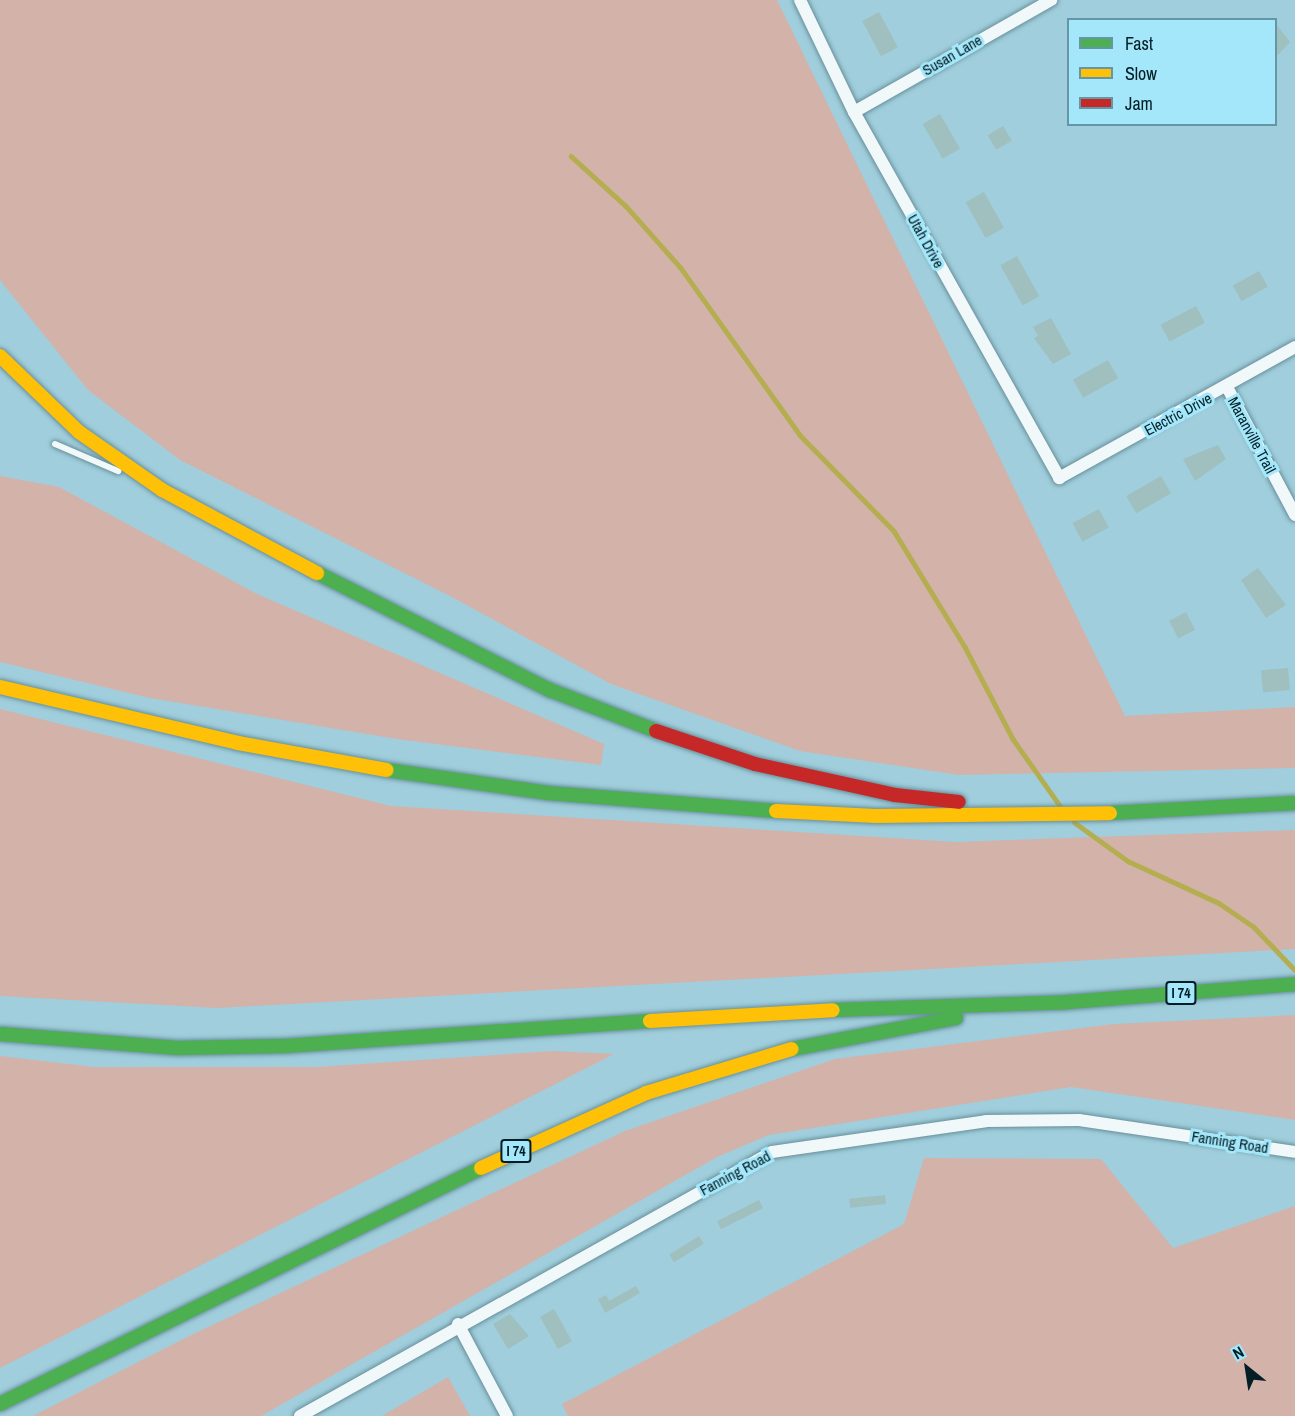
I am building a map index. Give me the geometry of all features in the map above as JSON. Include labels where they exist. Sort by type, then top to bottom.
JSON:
[{"type":"highway","points":[[0,356],[79,432],[162,490],[361,597],[550,690],[677,740],[818,780],[895,795],[1134,813]]},
{"type":"highway","points":[[0,687],[238,743],[548,793],[876,816],[1134,813],[1295,803]]},
{"type":"highway","name":"I 74","points":[[0,1404],[446,1184],[646,1094],[809,1044],[1068,1002],[1295,984]]},
{"type":"highway","points":[[0,1034],[177,1048],[285,1046],[818,1010],[1068,1002]]},
{"type":"street","name":"Utah Drive","points":[[800,0],[854,112],[1059,478]]},
{"type":"street","name":"Susan Lane","points":[[854,112],[1051,0]]},
{"type":"street","name":"Electric Drive","points":[[1059,478],[1227,387],[1295,347]]},
{"type":"street","name":"Maranville Trail","points":[[1227,387],[1295,514]]},
{"type":"street","name":"Fanning Road","points":[[300,1416],[458,1324],[772,1152],[986,1121],[1079,1120],[1295,1152]]},
{"type":"street","points":[[458,1324],[507,1416]]},
{"type":"lane","points":[[56,444],[162,490]]},
{"type":"shaded area","points":[[0,0],[777,0],[1125,716],[1295,707],[1295,768],[959,775],[800,751],[611,684],[450,596],[180,460],[88,390],[0,280]]},
{"type":"shaded area","points":[[0,476],[59,487],[257,594],[604,744],[601,765],[397,739],[150,698],[0,662]]},
{"type":"shaded area","points":[[0,709],[391,806],[955,842],[1295,830],[1295,949],[217,1008],[0,996]]},
{"type":"shaded area","points":[[1295,1015],[1295,1120],[1071,1087],[769,1135],[717,1157],[261,1416],[33,1416],[185,1338],[625,1131],[835,1059],[1114,1024]]},
{"type":"shaded area","points":[[553,1051],[614,1054],[0,1368],[0,1056],[94,1067],[317,1067]]},
{"type":"shaded area","points":[[924,1158],[1101,1159],[1173,1248],[1295,1206],[1295,1416],[568,1416],[562,1404],[904,1224]]},
{"type":"shaded area","points":[[448,1377],[470,1416],[382,1416]]},
{"type":"building","points":[[879,12],[898,47],[881,56],[862,21]]},
{"type":"building","points":[[1277,25],[1290,42],[1277,54]]},
{"type":"building","points":[[940,114],[960,149],[943,159],[923,124]]},
{"type":"building","points":[[1003,126],[1012,141],[996,150],[988,135]]},
{"type":"building","points":[[984,192],[1004,228],[986,238],[966,202]]},
{"type":"building","points":[[1017,256],[1039,296],[1023,305],[1000,265]]},
{"type":"building","points":[[1259,271],[1268,287],[1241,301],[1233,286]]},
{"type":"building","points":[[1196,306],[1205,323],[1170,342],[1161,325]]},
{"type":"building","points":[[1051,318],[1071,354],[1053,364],[1034,338],[1038,336],[1033,327]]},
{"type":"building","points":[[1108,360],[1118,378],[1083,398],[1073,379]]},
{"type":"building","points":[[1218,445],[1226,459],[1195,481],[1183,459]]},
{"type":"building","points":[[1161,476],[1171,493],[1136,513],[1126,496]]},
{"type":"building","points":[[1099,509],[1109,528],[1082,542],[1073,523]]},
{"type":"building","points":[[1258,568],[1286,605],[1266,618],[1241,580]]},
{"type":"building","points":[[1186,612],[1195,630],[1178,638],[1169,621]]},
{"type":"building","points":[[1288,668],[1290,690],[1263,692],[1261,670]]},
{"type":"building","points":[[885,1195],[886,1204],[850,1208],[849,1199]]},
{"type":"building","points":[[759,1200],[763,1208],[721,1229],[717,1221]]},
{"type":"building","points":[[699,1236],[704,1244],[674,1262],[669,1255]]},
{"type":"building","points":[[636,1286],[640,1293],[605,1313],[598,1299],[606,1295],[609,1301]]},
{"type":"building","points":[[554,1309],[572,1341],[558,1349],[540,1317]]},
{"type":"building","points":[[510,1314],[529,1336],[508,1349],[493,1324]]},
{"type":"waterway","points":[[571,156],[626,206],[681,268],[800,435],[894,531],[965,647],[1013,739],[1061,807]]},
{"type":"waterway","points":[[1074,822],[1128,861],[1219,903],[1254,927],[1295,970]]},
{"type":"traffic: fast","points":[[317,573],[550,690],[656,731]]},
{"type":"traffic: fast","points":[[387,770],[548,793],[776,811]]},
{"type":"traffic: fast","points":[[1110,813],[1295,803]]},
{"type":"traffic: fast","points":[[833,1010],[1068,1002],[1295,984]]},
{"type":"traffic: fast","points":[[792,1049],[956,1018]]},
{"type":"traffic: fast","points":[[0,1034],[177,1048],[285,1046],[650,1021]]},
{"type":"traffic: fast","points":[[0,1404],[481,1168]]},
{"type":"traffic: slow","points":[[0,356],[79,432],[162,490],[317,573]]},
{"type":"traffic: slow","points":[[0,687],[238,743],[387,770]]},
{"type":"traffic: slow","points":[[776,811],[876,816],[1110,813]]},
{"type":"traffic: slow","points":[[650,1021],[833,1010]]},
{"type":"traffic: slow","points":[[481,1168],[646,1093],[792,1049]]},
{"type":"traffic: jam","points":[[656,731],[755,764],[895,795],[959,802]]}]
